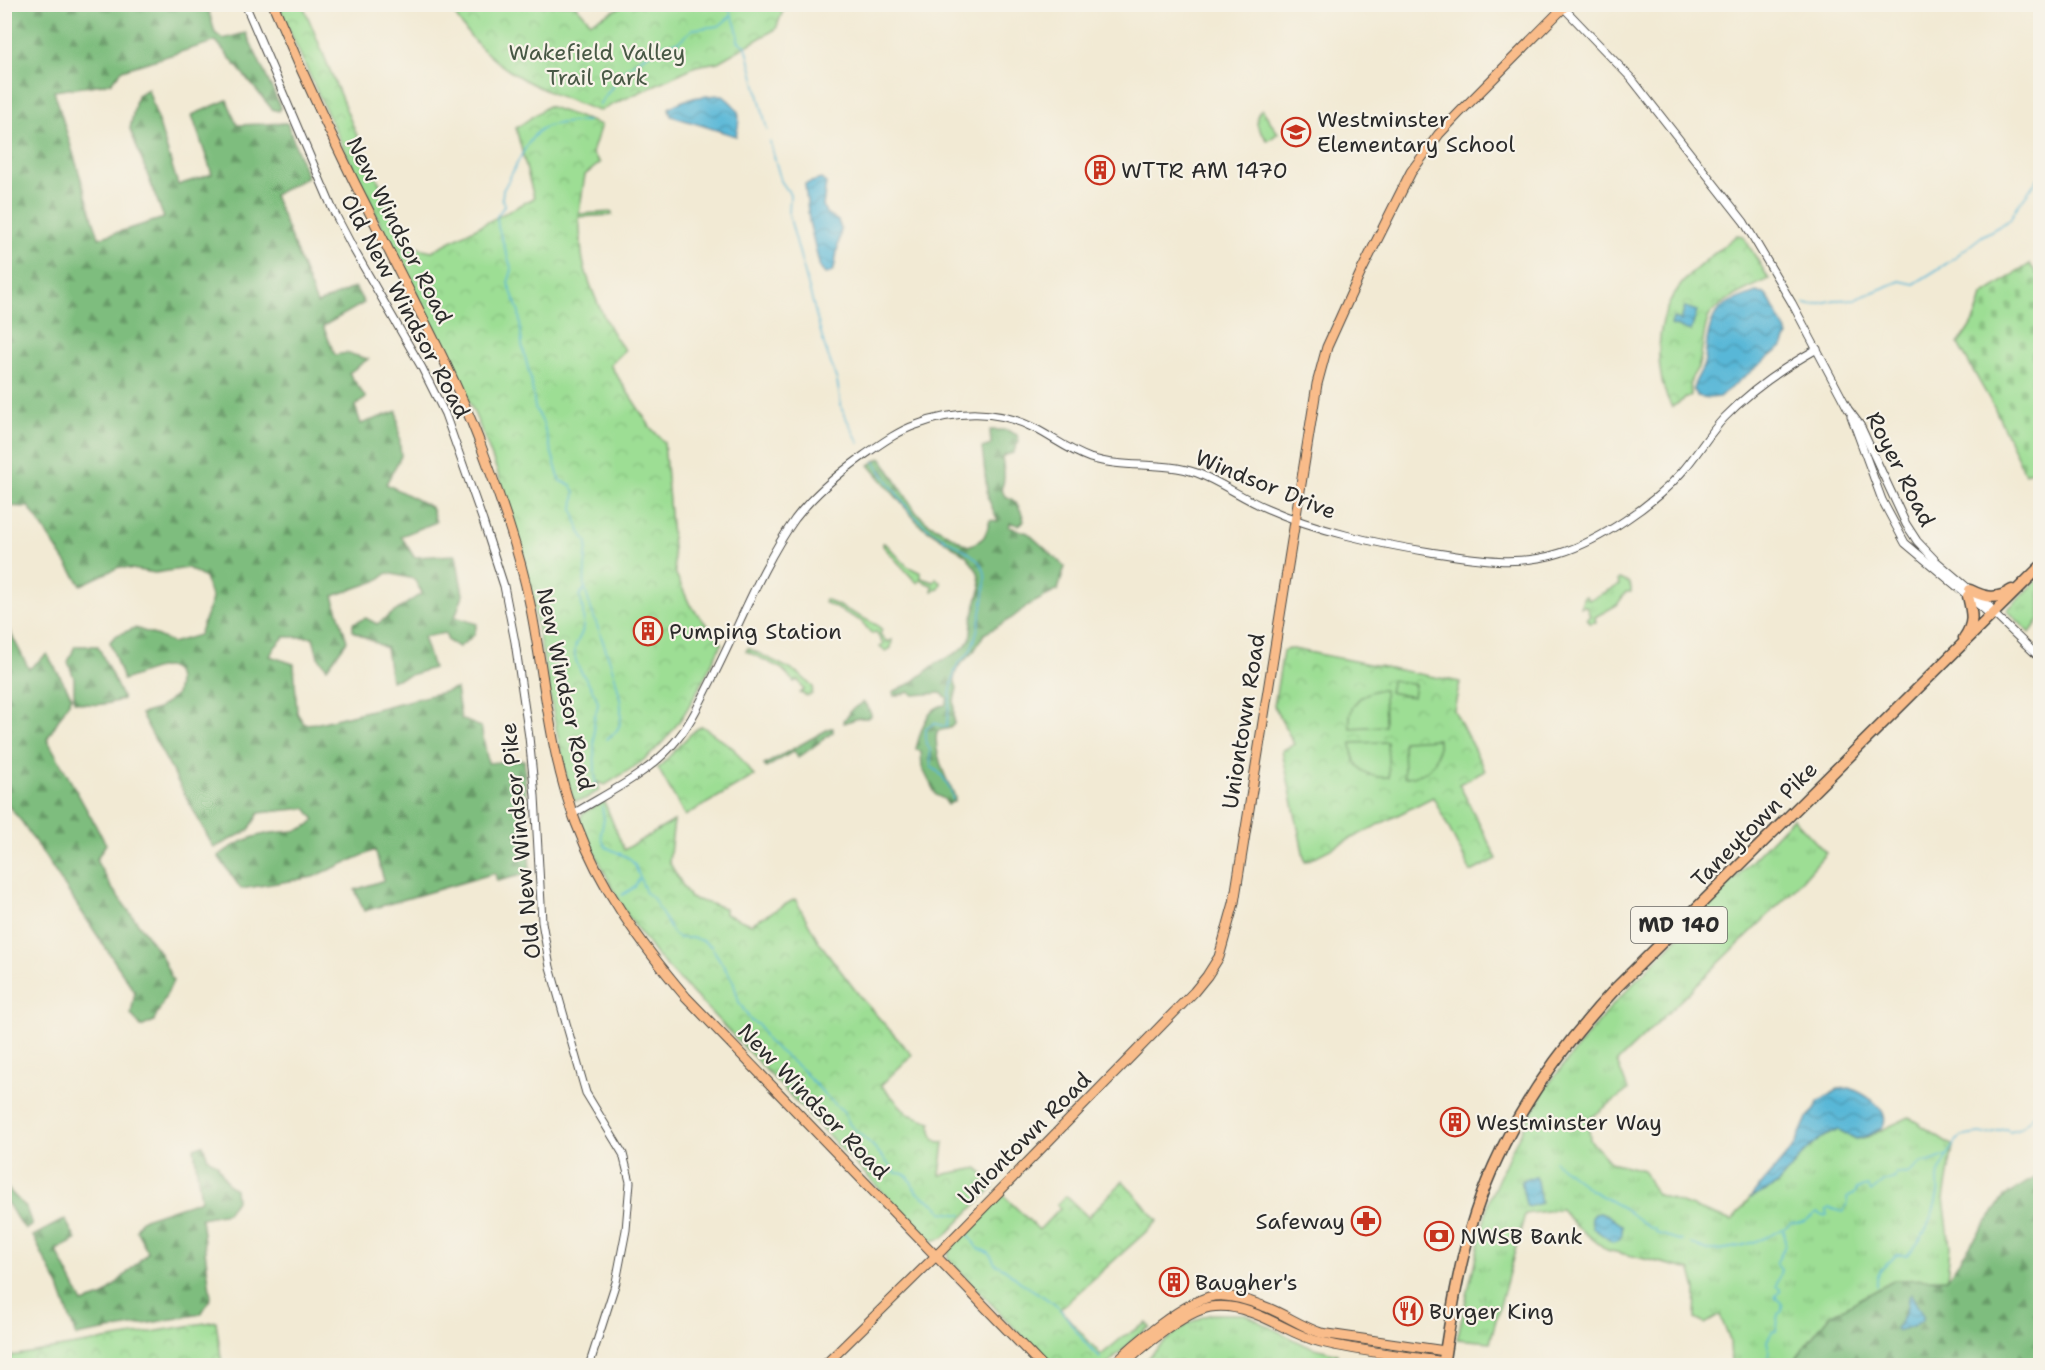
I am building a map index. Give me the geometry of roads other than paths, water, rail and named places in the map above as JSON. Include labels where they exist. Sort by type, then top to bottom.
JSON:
[{"type":"highway","name":"Taneytown Pike","points":[[1444,1360],[1461,1268],[1483,1192],[1524,1110],[1559,1056],[1597,1009],[1640,964],[2040,567]]},
{"type":"highway","points":[[1953,654],[1969,631],[1972,622],[1969,593],[1996,598],[2028,580]]},
{"type":"main road","name":"New Windsor Road","points":[[273,4],[320,114],[415,301],[477,437],[508,523],[530,602],[556,751],[573,814],[604,885],[630,926],[664,971],[697,1008],[1041,1365]]},
{"type":"main road","name":"Uniontown Road","points":[[824,1365],[935,1256],[1194,992],[1219,957],[1230,921],[1240,872],[1257,751],[1320,365],[1361,272],[1411,172],[1439,135],[1564,6]]},
{"type":"main road","points":[[1112,1365],[1140,1339],[1160,1325],[1181,1311],[1212,1296],[1229,1296],[1257,1304],[1321,1333],[1444,1360]]},
{"type":"main road","points":[[1123,1365],[1145,1345],[1194,1313],[1208,1307],[1228,1306],[1251,1312],[1296,1334],[1322,1342],[1444,1360]]},
{"type":"street","name":"Old New Windsor Road","points":[[245,4],[333,210],[445,414],[504,586],[513,632]]},
{"type":"street","name":"Royer Road","points":[[1564,6],[1635,83],[1744,222],[1777,275],[1848,409],[1869,468],[1900,534],[1915,553],[1969,593]]},
{"type":"street","name":"Windsor Drive","points":[[573,814],[642,771],[672,745],[694,714],[771,561],[794,521],[814,496],[842,472],[912,426],[964,414],[988,414],[1009,418],[1035,428],[1063,447],[1101,461],[1124,465],[1166,466],[1198,474],[1249,501],[1295,519],[1367,541],[1475,559],[1520,561],[1562,553],[1601,535],[1658,496],[1682,472],[1711,433],[1734,408],[1775,375],[1817,349]]},
{"type":"street","name":"Royer Road","points":[[1848,409],[1871,446],[1906,524],[1917,541],[1986,611],[1994,614],[2040,658]]},
{"type":"street","name":"Old New Windsor Pike","points":[[513,632],[532,769],[542,922],[550,967],[586,1093],[623,1154],[630,1182],[626,1230],[619,1266],[590,1365]]},
{"type":"water","points":[[722,95],[733,104],[738,112],[739,122],[736,136],[671,116],[669,108],[682,101]]},
{"type":"water","points":[[821,179],[826,183],[823,206],[826,213],[838,221],[841,229],[834,269],[825,274],[820,268],[809,221],[805,184]]},
{"type":"water","points":[[1756,292],[1765,294],[1788,335],[1784,345],[1719,397],[1697,396],[1693,390],[1704,364],[1713,319],[1717,312],[1728,303]]},
{"type":"water","points":[[1685,307],[1697,311],[1691,331],[1671,325],[1673,318],[1681,320]]},
{"type":"water","points":[[1850,1088],[1872,1100],[1879,1107],[1884,1115],[1884,1122],[1880,1129],[1856,1139],[1839,1130],[1828,1134],[1812,1145],[1776,1185],[1750,1198],[1795,1145],[1807,1118],[1815,1110],[1818,1102],[1838,1089]]},
{"type":"water","points":[[1536,1176],[1541,1203],[1528,1207],[1521,1181]]},
{"type":"water","points":[[1595,1214],[1607,1215],[1622,1226],[1619,1240],[1612,1242],[1593,1228],[1591,1219]]},
{"type":"water","points":[[1911,1294],[1923,1316],[1922,1320],[1897,1331],[1895,1329],[1905,1314],[1908,1297]]},
{"type":"waterway","points":[[727,4],[736,27],[738,41],[746,46],[767,129]]},
{"type":"waterway","points":[[599,105],[624,70],[637,61],[664,44],[678,42],[693,29],[719,26],[731,16]]},
{"type":"waterway","points":[[588,121],[555,124],[539,131],[527,146],[503,190],[502,199],[505,205],[497,216],[498,227],[512,270],[508,283],[519,312],[522,345],[535,408],[543,423],[560,481],[571,485],[575,492],[573,509],[580,532],[587,542],[585,588],[610,660],[620,701],[621,717],[617,730],[607,739]]},
{"type":"waterway","points":[[770,142],[781,181],[790,194],[789,215],[824,344],[837,381],[842,410],[859,443]]},
{"type":"waterway","points":[[1805,304],[1856,299],[1900,281],[1914,284],[1946,264],[1982,236],[2010,220],[2040,176]]},
{"type":"waterway","points":[[874,461],[902,501],[918,519],[937,534],[976,558],[984,570],[984,598],[979,623],[970,651],[956,668],[946,727],[934,723],[926,729],[931,767],[945,781],[953,800]]},
{"type":"waterway","points":[[585,588],[579,596],[583,624],[575,656],[598,703],[594,721],[596,786]]},
{"type":"waterway","points":[[602,807],[604,819],[601,833],[606,847],[629,858],[635,865],[646,893],[653,898],[673,934],[678,938],[703,941],[711,946],[733,981],[739,1002],[751,1021],[759,1025],[767,1041],[801,1069],[843,1111],[850,1125],[873,1146],[896,1173],[908,1177],[916,1191],[942,1212],[962,1215]]},
{"type":"waterway","points":[[622,895],[635,887],[639,878]]},
{"type":"waterway","points":[[1691,1244],[1709,1250],[1740,1246],[1774,1234],[1791,1223],[1804,1221],[1817,1213],[1827,1215],[1826,1210],[1829,1208],[1842,1212],[1848,1203],[1847,1198],[1856,1192],[1856,1189],[1868,1186],[1871,1192],[1883,1182],[1895,1178],[1896,1173],[1909,1173],[1922,1162],[1929,1162],[1948,1155],[1957,1140],[1964,1136],[2021,1128],[2040,1109]]},
{"type":"waterway","points":[[1877,1286],[1878,1275],[1882,1269],[1896,1255],[1907,1255],[1919,1242],[1931,1219],[1938,1191],[1939,1173],[1948,1156]]},
{"type":"waterway","points":[[1554,1161],[1589,1189],[1625,1209],[1648,1227],[1655,1229],[1656,1233],[1682,1241]]},
{"type":"waterway","points":[[1767,1366],[1769,1350],[1767,1341],[1772,1332],[1776,1331],[1779,1314],[1782,1311],[1782,1304],[1775,1296],[1780,1292],[1776,1286],[1781,1270],[1776,1263],[1784,1247],[1784,1230]]},
{"type":"waterway","points":[[969,1235],[977,1248],[988,1253],[995,1264],[1058,1307],[1100,1358]]},
{"type":"place","name":"Westminster Elementary School","points":[[1296,132]]},
{"type":"place","name":"WTTR AM 1470","points":[[1100,170]]},
{"type":"place","name":"Pumping Station","points":[[648,631]]},
{"type":"place","name":"Westminster Way","points":[[1455,1122]]},
{"type":"place","name":"Safeway","points":[[1366,1221]]},
{"type":"place","name":"NWSB Bank","points":[[1439,1236]]},
{"type":"place","name":"Baugher's","points":[[1174,1282]]},
{"type":"place","name":"Burger King","points":[[1408,1311]]},
{"type":"park label","name":"Wakefield Valley Trail Park","points":[[597,64]]}]
